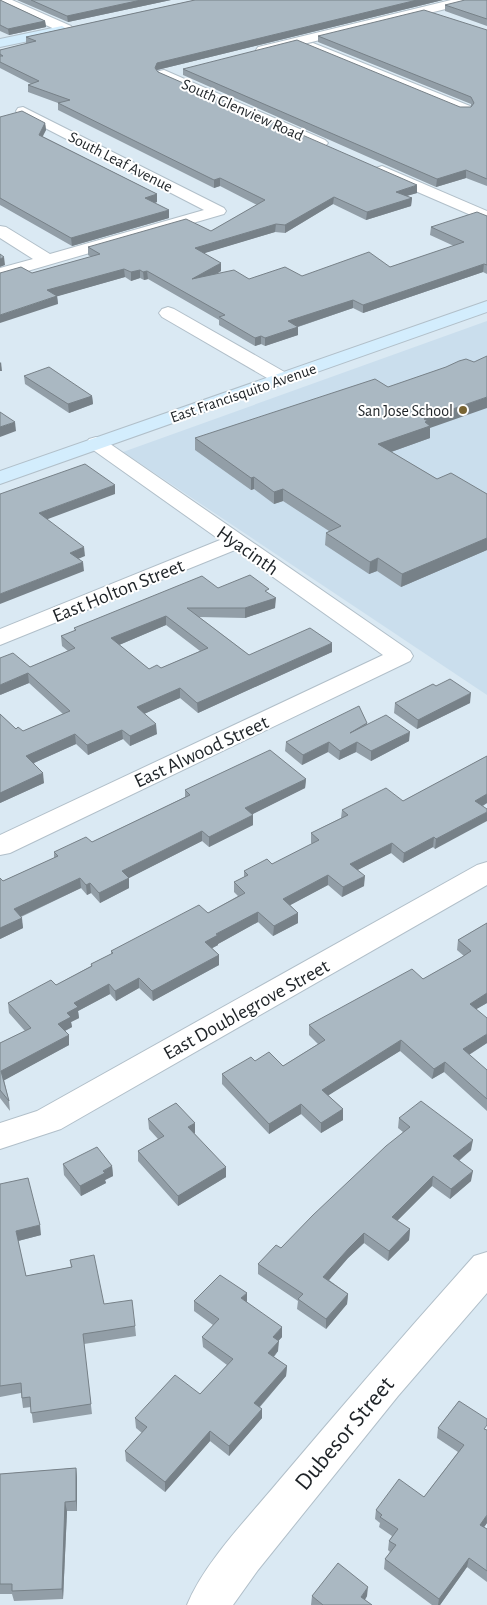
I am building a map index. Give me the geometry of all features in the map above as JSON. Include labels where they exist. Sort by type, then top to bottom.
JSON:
[{"type":"street","points":[[0,43],[71,28],[2,0]]},
{"type":"street","points":[[250,53],[466,0]]},
{"type":"street","points":[[424,10],[442,17]]},
{"type":"street","points":[[298,41],[465,109]]},
{"type":"street","name":"South Glenview Road","points":[[183,69],[164,74],[333,149]]},
{"type":"street","name":"South Leaf Avenue","points":[[23,111],[218,211],[47,260]]},
{"type":"street","points":[[368,164],[487,217]]},
{"type":"street","points":[[457,204],[480,197]]},
{"type":"street","points":[[0,232],[47,260]]},
{"type":"street","points":[[0,274],[47,260]]},
{"type":"street","name":"East Francisquito Avenue","points":[[0,478],[487,306]]},
{"type":"street","points":[[168,313],[281,378]]},
{"type":"street","name":"Hyacinth","points":[[96,443],[235,542],[401,656]]},
{"type":"street","name":"East Holton Street","points":[[0,638],[235,542]]},
{"type":"street","name":"East Alwood Street","points":[[0,846],[401,656]]},
{"type":"street","name":"East Doublegrove Street","points":[[0,1136],[49,1120],[487,872]]},
{"type":"street","name":"Dubesor Street","points":[[208,1605],[243,1556],[384,1384],[487,1267]]},
{"type":"shaded area","points":[[487,321],[487,695],[123,452]]},
{"type":"building","points":[[0,0],[45,21],[8,29],[0,25]]},
{"type":"building","points":[[31,0],[141,0],[67,16]]},
{"type":"building","points":[[195,0],[417,0],[157,63],[155,68],[158,72],[417,185],[396,192],[412,198],[367,212],[334,197],[285,225],[276,224],[195,248],[221,263],[192,279],[234,270],[249,279],[285,267],[302,276],[369,252],[390,267],[464,242],[431,227],[477,212],[487,216],[487,265],[484,264],[363,305],[353,300],[288,321],[298,327],[265,338],[261,336],[255,338],[219,317],[225,315],[147,271],[143,272],[140,270],[131,272],[124,269],[47,290],[57,296],[0,315],[0,273],[21,267],[32,273],[100,254],[88,247],[186,219],[211,231],[265,200],[220,178],[214,180],[58,103],[70,100],[28,85],[39,81],[0,62],[0,56],[3,56],[0,54],[0,50],[36,41],[26,37]]},
{"type":"building","points":[[465,0],[487,0],[487,19],[445,5]]},
{"type":"building","points":[[424,10],[487,30],[487,179],[466,170],[437,179],[183,69],[297,40],[460,107],[471,107],[474,103],[471,97],[318,36]]},
{"type":"building","points":[[22,111],[45,123],[39,135],[157,194],[145,198],[169,210],[71,238],[0,198],[0,117]]},
{"type":"building","points":[[487,356],[487,397],[424,419],[428,421],[425,422],[430,426],[378,444],[437,479],[451,473],[487,494],[487,538],[402,574],[378,558],[370,562],[326,533],[341,526],[283,489],[274,492],[195,438],[375,379],[388,387],[459,361],[466,359],[474,362]]},
{"type":"building","points":[[49,367],[92,396],[68,404],[24,376]]},
{"type":"building","points":[[0,412],[15,422],[0,427]]},
{"type":"building","points":[[85,464],[115,485],[39,513],[84,547],[70,553],[83,562],[0,594],[0,494]]},
{"type":"building","points":[[250,575],[269,589],[265,591],[276,598],[245,608],[187,608],[249,655],[310,628],[332,643],[197,703],[180,688],[137,707],[156,724],[130,736],[122,730],[87,745],[75,734],[26,756],[43,773],[0,793],[0,714],[16,729],[18,727],[23,731],[70,711],[28,673],[0,685],[0,658],[13,653],[30,667],[75,648],[61,636],[76,630],[74,628],[202,576],[218,588]],"holes":[[[166,616],[208,648],[161,668],[157,665],[149,669],[111,638]]]},
{"type":"building","points":[[450,679],[471,693],[418,720],[395,703],[433,684],[436,686]]},
{"type":"building","points":[[359,706],[367,723],[350,733],[386,715],[410,732],[371,751],[357,742],[340,751],[329,742],[303,755],[286,742]]},
{"type":"building","points":[[270,750],[306,779],[245,808],[253,815],[209,837],[202,831],[122,871],[129,878],[99,893],[90,883],[86,885],[80,878],[14,909],[22,918],[0,928],[0,878],[3,881],[58,856],[54,852],[86,837],[92,842],[190,795],[185,790]]},
{"type":"building","points":[[487,756],[487,794],[475,801],[487,809],[487,812],[436,839],[434,837],[404,853],[392,843],[350,864],[365,876],[343,887],[328,875],[283,899],[298,913],[274,926],[258,912],[216,934],[218,935],[205,942],[219,955],[152,991],[139,978],[115,991],[109,984],[74,1003],[78,1007],[67,1013],[71,1017],[58,1024],[69,1035],[1,1071],[9,1101],[0,1090],[0,1043],[31,1028],[8,1003],[51,980],[56,985],[113,953],[111,951],[199,905],[208,913],[245,893],[234,882],[248,875],[244,871],[267,859],[272,864],[319,840],[311,833],[348,815],[342,810],[386,788],[403,801]]},
{"type":"building","points":[[487,923],[487,993],[470,1004],[487,1018],[487,1034],[463,1049],[487,1070],[487,1099],[445,1062],[434,1069],[401,1040],[322,1090],[343,1109],[321,1123],[301,1104],[269,1124],[222,1074],[251,1057],[255,1061],[269,1052],[283,1066],[325,1040],[309,1025],[412,969],[423,979],[462,957],[471,951],[458,940]]},
{"type":"building","points":[[421,1101],[473,1140],[453,1156],[473,1171],[451,1189],[433,1176],[392,1217],[410,1229],[389,1251],[364,1233],[349,1248],[323,1277],[348,1294],[326,1319],[298,1299],[303,1294],[258,1264],[276,1245],[281,1248],[386,1146],[410,1127],[399,1118]]},
{"type":"building","points":[[176,1103],[195,1123],[188,1127],[226,1167],[178,1196],[138,1151],[164,1136],[148,1119]]},
{"type":"building","points":[[97,1147],[112,1166],[103,1171],[105,1173],[80,1186],[63,1164]]},
{"type":"building","points":[[28,1178],[40,1225],[16,1231],[26,1276],[72,1267],[70,1260],[94,1255],[104,1304],[132,1300],[135,1326],[83,1334],[91,1404],[31,1413],[30,1397],[22,1398],[21,1383],[0,1386],[0,1184]]},
{"type":"building","points":[[220,1275],[247,1293],[241,1298],[282,1327],[273,1337],[279,1341],[268,1353],[287,1366],[254,1403],[262,1409],[229,1446],[210,1431],[165,1482],[125,1451],[147,1427],[135,1418],[175,1375],[200,1394],[233,1359],[202,1337],[219,1319],[194,1301]]},
{"type":"building","points":[[459,1401],[487,1419],[487,1425],[484,1429],[487,1430],[487,1515],[480,1525],[487,1529],[487,1571],[469,1558],[439,1599],[385,1559],[396,1545],[389,1541],[398,1529],[380,1517],[382,1515],[376,1510],[399,1479],[424,1497],[464,1445],[438,1428]]},
{"type":"building","points":[[76,1468],[76,1501],[65,1502],[62,1589],[12,1591],[12,1584],[0,1584],[0,1474]]},
{"type":"building","points":[[338,1563],[368,1587],[361,1597],[372,1605],[323,1605],[312,1596]]},
{"type":"place","name":"San Jose School","points":[[463,410]]}]
